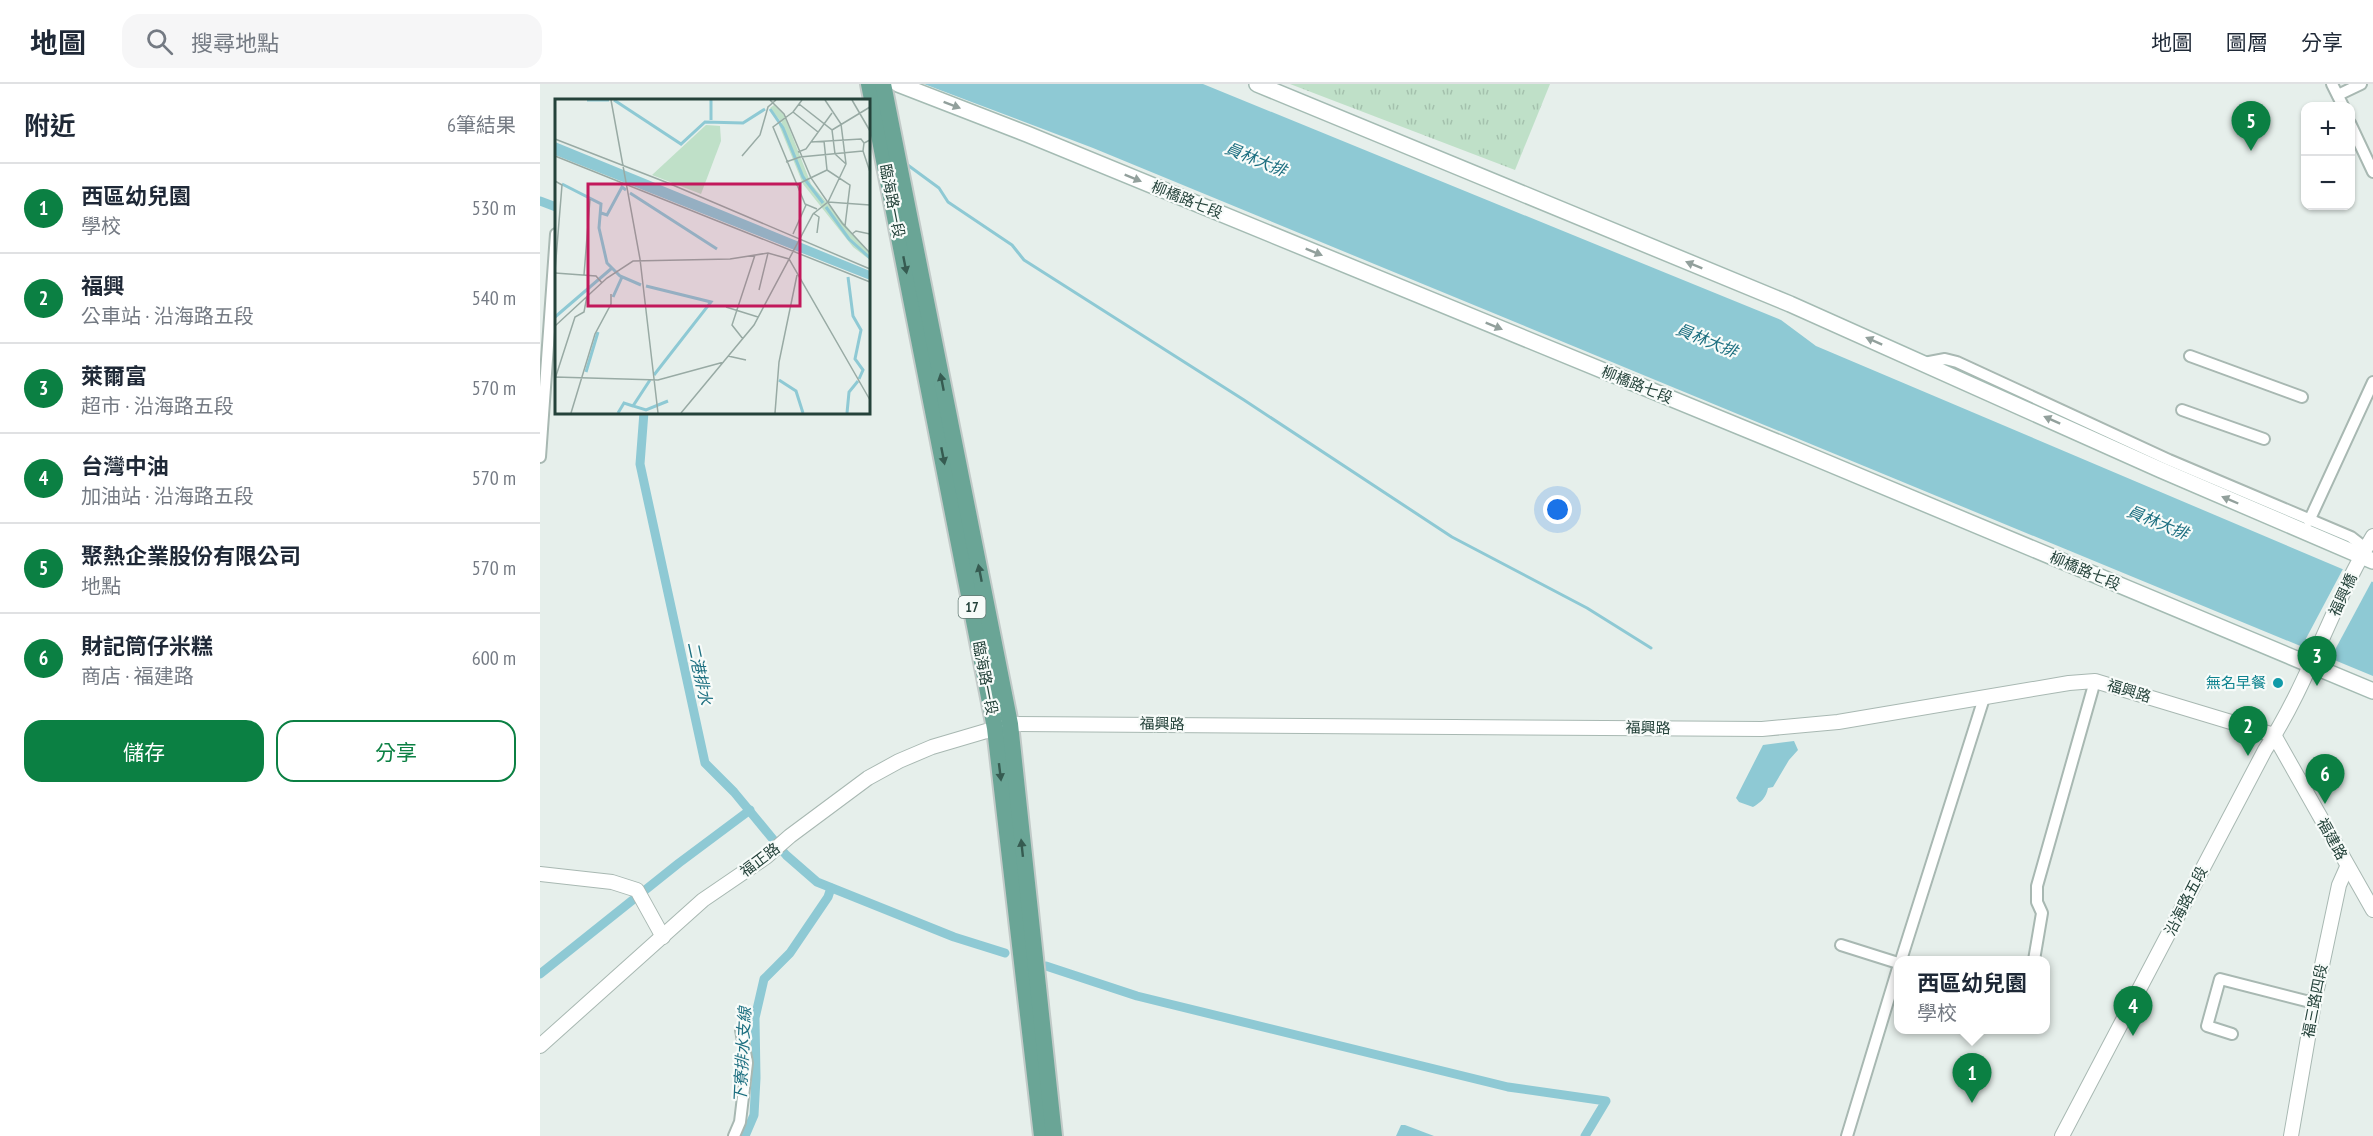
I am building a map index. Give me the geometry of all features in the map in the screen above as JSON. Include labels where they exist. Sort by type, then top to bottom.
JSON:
[{"type":"main road","name":"臨海路一段","points":[[869,84],[1003,726],[1041,1136]]},
{"type":"main road","name":"臨海路一段","points":[[883,84],[1003,726],[1054,1136]]},
{"type":"main road","name":"柳橋路七段","points":[[898,84],[1038,139],[2313,660],[2373,691]]},
{"type":"main road","points":[[1257,84],[1790,304],[2367,559]]},
{"type":"street","points":[[2332,84],[2341,102]]},
{"type":"street","points":[[2338,95],[2361,84]]},
{"type":"street","points":[[2355,134],[2373,172]]},
{"type":"street","points":[[540,457],[555,248]]},
{"type":"street","points":[[2190,356],[2302,397]]},
{"type":"street","points":[[1924,363],[1946,359],[1957,362],[2169,460],[2351,537],[2360,543],[2367,559]]},
{"type":"street","points":[[2309,521],[2373,382]]},
{"type":"street","points":[[2182,410],[2264,439]]},
{"type":"street","points":[[2367,559],[2373,536]]},
{"type":"street","name":"福興橋","points":[[2313,660],[2354,572],[2367,559]]},
{"type":"street","name":"沿海路五段","points":[[2062,1136],[2313,660]]},
{"type":"street","name":"福興路","points":[[1003,726],[1762,729],[1838,722],[2069,683],[2095,681],[2274,735]]},
{"type":"street","points":[[2035,956],[2042,913],[2037,902],[2037,886],[2095,681]]},
{"type":"street","points":[[1902,956],[1984,698]]},
{"type":"street","name":"福正路","points":[[540,1046],[703,900],[774,850],[868,778],[899,760],[932,747],[1003,726]]},
{"type":"street","name":"福建路","points":[[2274,735],[2373,910]]},
{"type":"street","name":"福三路四段","points":[[2291,1136],[2314,1004],[2339,885],[2347,867]]},
{"type":"street","points":[[540,874],[612,882],[637,890],[663,937]]},
{"type":"street","points":[[1841,945],[1894,960]]},
{"type":"street","points":[[2232,1034],[2207,1026],[2220,979],[2314,1004]]},
{"type":"street","points":[[1847,1136],[1894,984]]},
{"type":"street","points":[[734,1136],[740,1122],[747,1063],[741,1030]]},
{"type":"green space","points":[[1290,84],[1550,84],[1515,170]]},
{"type":"water","name":"員林大排","points":[[924,84],[1203,84],[1781,320],[1816,346],[2373,582],[2373,676],[1093,148]]},
{"type":"water","points":[[1794,741],[1798,750],[1789,760],[1773,787],[1768,788],[1763,799],[1753,807],[1739,802],[1736,798],[1763,745]]},
{"type":"water","points":[[1401,1125],[1405,1125],[1434,1136],[1396,1136]]},
{"type":"pier","points":[[2344,567],[2373,579],[2329,661],[2301,648]]},
{"type":"waterway","points":[[905,163],[939,188],[948,202],[1012,245],[1024,260],[1244,400],[1452,537],[1587,608],[1651,648]]},
{"type":"waterway","name":"二港排水","points":[[540,201],[555,207]]},
{"type":"waterway","name":"二港排水","points":[[644,414],[640,464],[705,763],[734,792],[786,855],[817,882],[954,937],[1005,953]]},
{"type":"waterway","points":[[540,974],[679,863],[750,810]]},
{"type":"waterway","name":"下寮排水支線","points":[[745,1136],[754,1115],[755,1018],[764,979],[790,953],[828,897],[831,888]]},
{"type":"waterway","points":[[1046,966],[1137,996],[1508,1087],[1606,1101],[1585,1136]]},
{"type":"place","name":"聚熱企業股份有限公司","points":[[2251,151]]},
{"type":"place","name":"無名早餐","points":[[2278,683]]},
{"type":"place","name":"萊爾富","points":[[2317,686]]},
{"type":"place","name":"福興","points":[[2248,756]]},
{"type":"place","name":"財記筒仔米糕","points":[[2325,804]]},
{"type":"place","name":"台灣中油","points":[[2133,1036]]},
{"type":"place","name":"西區幼兒園","points":[[1972,1103]]}]
